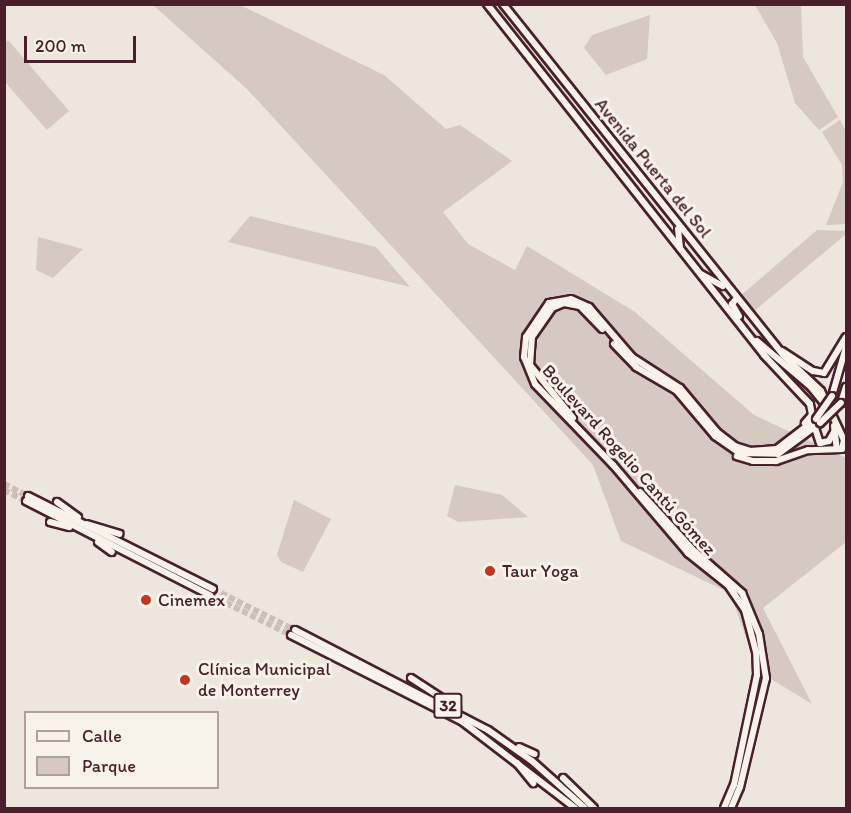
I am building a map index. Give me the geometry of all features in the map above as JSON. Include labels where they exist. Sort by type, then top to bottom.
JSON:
[{"type":"main road","name":"Avenida Puerta del Sol","points":[[487,4],[755,343]]},
{"type":"main road","name":"Avenida Puerta del Sol","points":[[503,4],[736,299]]},
{"type":"main road","points":[[495,15],[495,7],[498,6],[516,21]]},
{"type":"main road","points":[[674,218],[682,239],[680,248]]},
{"type":"main road","points":[[687,257],[690,250],[702,254]]},
{"type":"main road","points":[[711,278],[715,270]]},
{"type":"main road","points":[[700,273],[720,282],[736,299],[746,316],[752,317],[780,350],[824,395],[844,440],[842,449],[808,450],[776,461],[753,461],[733,454],[714,436]]},
{"type":"main road","points":[[736,299],[733,306],[742,325]]},
{"type":"main road","name":"Boulevard Rogelio Cantú Gómez","points":[[759,651],[745,610],[736,593],[688,553],[613,465],[535,384],[524,357],[532,323],[556,300],[581,302],[596,314],[623,349],[680,388],[728,442],[760,452],[785,445],[817,424],[832,396],[846,347]]},
{"type":"main road","name":"Boulevard Rogelio Cantú Gómez","points":[[759,651],[742,593],[692,549],[539,381],[528,357],[538,326],[558,304],[579,306],[627,360],[677,391],[714,436],[740,453],[769,456],[787,450],[841,403],[846,387]]},
{"type":"main road","points":[[780,350],[813,371],[824,373],[846,337]]},
{"type":"main road","points":[[755,343],[817,393],[835,429],[837,449]]},
{"type":"main road","points":[[755,343],[812,411],[785,445]]},
{"type":"main road","points":[[817,424],[820,443],[831,438],[835,429]]},
{"type":"main road","points":[[27,499],[81,524],[212,592],[92,535]]},
{"type":"main road","points":[[57,502],[112,552]]},
{"type":"main road","points":[[50,522],[81,524],[120,534]]},
{"type":"main road","name":"32","points":[[575,808],[517,760],[453,716],[293,632],[463,715],[507,742],[585,808]]},
{"type":"main road","points":[[724,808],[734,785],[757,678],[759,651]]},
{"type":"main road","points":[[731,808],[740,787],[766,678],[759,651]]},
{"type":"main road","points":[[411,678],[463,715]]},
{"type":"main road","points":[[409,701],[453,716]]},
{"type":"main road","points":[[507,742],[535,754]]},
{"type":"main road","points":[[517,760],[533,783]]},
{"type":"main road","points":[[563,778],[594,808]]},
{"type":"green space","points":[[153,5],[240,5],[384,75],[446,129],[460,125],[512,161],[443,212],[468,244],[515,270],[527,246],[635,312],[754,415],[846,458],[846,542],[763,608],[812,704],[758,671],[730,593],[621,541],[593,465],[247,89]]},
{"type":"green space","points":[[755,5],[801,5],[803,57],[838,117],[819,130],[795,103],[777,43]]},
{"type":"green space","points":[[650,15],[647,59],[606,75],[584,48],[592,35]]},
{"type":"green space","points":[[8,40],[69,111],[47,130],[5,82],[5,44]]},
{"type":"green space","points":[[840,120],[846,131],[846,224],[826,225],[843,182],[842,165],[822,132]]},
{"type":"green space","points":[[250,216],[376,247],[410,287],[228,242]]},
{"type":"green space","points":[[817,230],[846,231],[846,234],[752,313],[739,297]]},
{"type":"green space","points":[[38,237],[83,249],[53,278],[36,270]]},
{"type":"green space","points":[[455,485],[502,495],[528,517],[458,522],[447,516]]},
{"type":"green space","points":[[294,500],[331,519],[303,572],[281,562],[277,555]]},
{"type":"tunnel","points":[[4,484],[28,496]]},
{"type":"tunnel","points":[[4,490],[26,501]]},
{"type":"tunnel","points":[[213,589],[295,630]]},
{"type":"tunnel","points":[[210,595],[291,635]]},
{"type":"place","name":"Taur Yoga","points":[[490,571]]},
{"type":"place","name":"Cinemex","points":[[146,600]]},
{"type":"place","name":"Clínica Municipal de Monterrey","points":[[185,680]]}]
